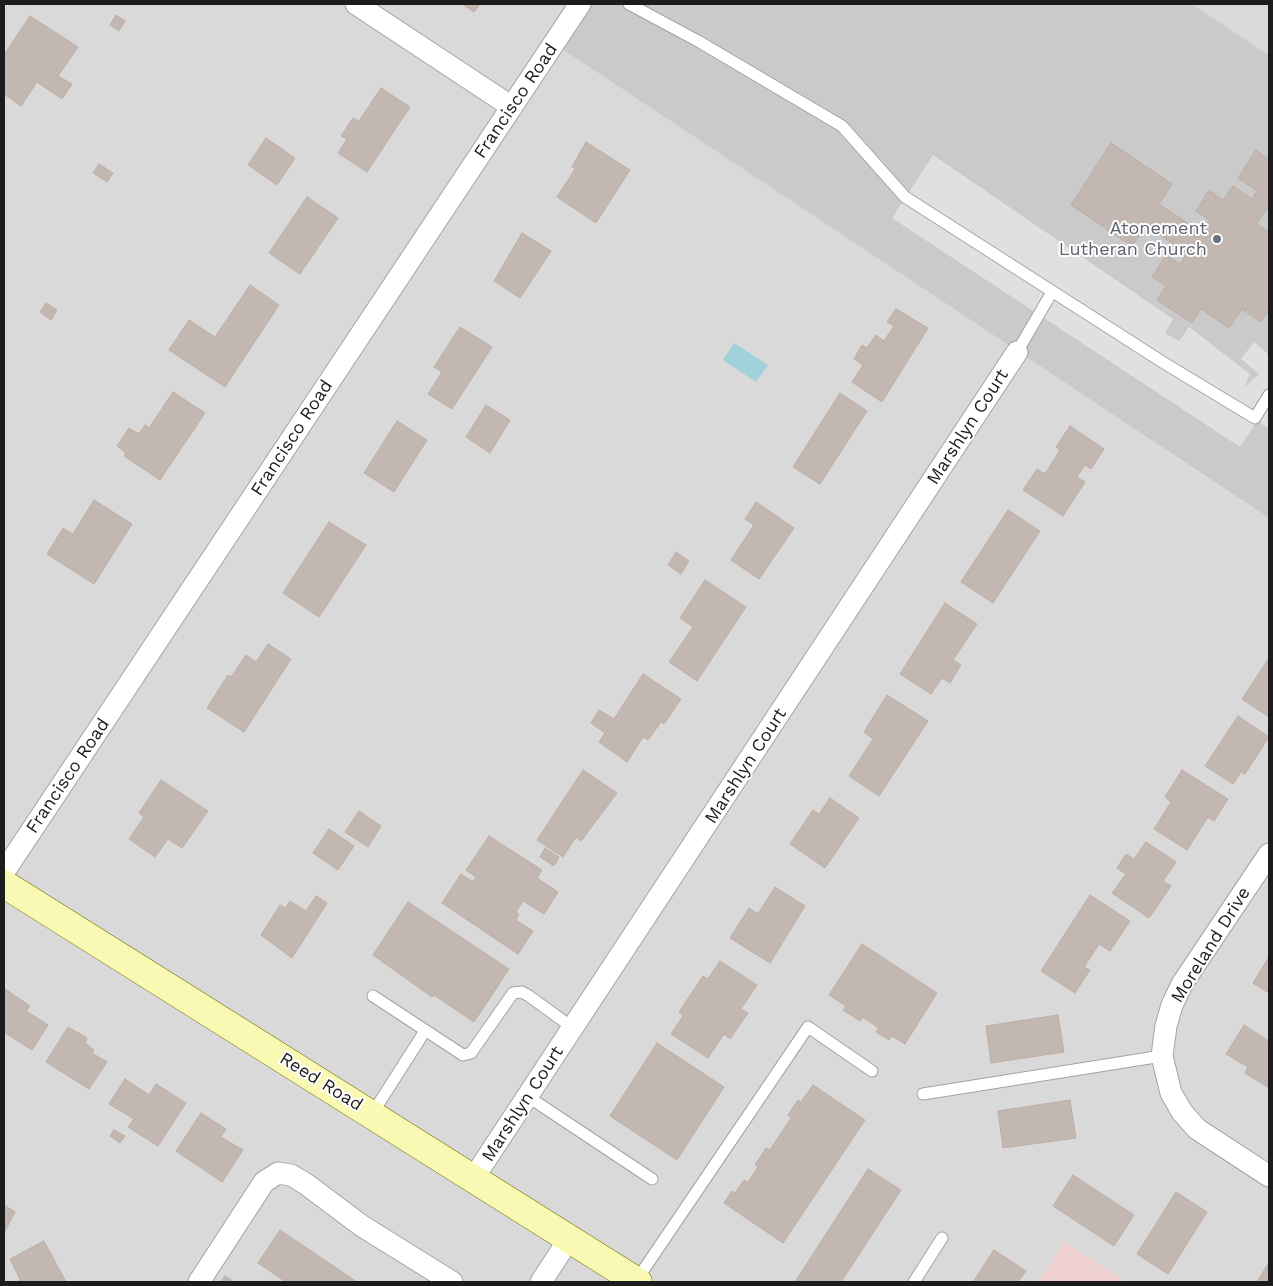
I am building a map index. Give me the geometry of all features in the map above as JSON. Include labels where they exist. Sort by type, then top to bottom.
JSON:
[{"type":"main road","name":"Reed Road","points":[[4,884],[637,1282]]},
{"type":"street","points":[[356,4],[512,107]]},
{"type":"street","name":"Francisco Road","points":[[4,872],[580,4]]},
{"type":"street","name":"Marshlyn Court","points":[[473,1179],[1016,352]]},
{"type":"street","name":"Moreland Drive","points":[[1163,1063],[1166,1026],[1172,1005],[1182,984],[1269,854]]},
{"type":"street","points":[[1163,1063],[1171,1093],[1182,1112],[1197,1129],[1269,1176]]},
{"type":"street","points":[[199,1282],[264,1182],[278,1173],[292,1175],[362,1226],[452,1282]]},
{"type":"street","points":[[541,1282],[569,1239]]},
{"type":"lane","points":[[629,4],[698,41],[842,126],[905,197],[1052,292],[1255,418],[1269,395]]},
{"type":"lane","points":[[1016,352],[1052,292]]},
{"type":"lane","points":[[373,996],[463,1055],[471,1053],[508,997],[514,993],[522,992],[573,1028]]},
{"type":"lane","points":[[637,1282],[808,1027],[872,1071]]},
{"type":"lane","points":[[372,1114],[425,1031]]},
{"type":"lane","points":[[923,1094],[1163,1063]]},
{"type":"lane","points":[[527,1096],[652,1179]]},
{"type":"lane","points":[[914,1282],[942,1238]]},
{"type":"shaded area","points":[[4,4],[587,4],[559,47],[1269,518],[1269,1282],[1127,1282],[1064,1242],[1038,1282],[4,1282]]},
{"type":"shaded area","points":[[587,4],[1192,4],[1269,55],[1269,518],[559,47]]},
{"type":"shaded area","points":[[1192,4],[1269,4],[1269,55]]},
{"type":"shaded area","points":[[933,155],[1173,319],[1165,333],[1179,341],[1189,327],[1250,374],[1244,388],[1259,374],[1241,359],[1254,342],[1269,355],[1269,429],[1257,421],[1240,447],[892,218]]},
{"type":"shaded area","points":[[1064,1242],[1127,1282],[1038,1282]]},
{"type":"water","points":[[734,343],[768,365],[756,382],[723,360]]},
{"type":"building","points":[[462,4],[480,4],[474,12]]},
{"type":"building","points":[[116,15],[125,21],[119,31],[110,25]]},
{"type":"building","points":[[30,16],[78,47],[58,76],[72,84],[62,99],[37,82],[21,106],[4,94],[4,55]]},
{"type":"building","points":[[381,88],[410,107],[367,172],[338,153],[347,139],[341,136],[353,118],[359,121]]},
{"type":"building","points":[[266,138],[295,158],[277,185],[248,165]]},
{"type":"building","points":[[586,142],[630,170],[596,223],[557,197],[575,169],[572,167]]},
{"type":"building","name":"Atonement Lutheran Church","points":[[1111,143],[1172,184],[1159,204],[1201,232],[1209,220],[1196,211],[1209,190],[1223,200],[1233,186],[1252,199],[1257,191],[1238,178],[1256,150],[1269,159],[1269,209],[1267,208],[1257,224],[1269,232],[1269,309],[1261,322],[1242,309],[1229,328],[1201,309],[1192,323],[1157,300],[1166,286],[1152,277],[1166,255],[1180,264],[1187,253],[1146,226],[1132,246],[1071,205]]},
{"type":"building","points":[[99,164],[113,173],[107,182],[93,173]]},
{"type":"building","points":[[307,197],[338,218],[300,274],[269,253]]},
{"type":"building","points":[[522,233],[551,251],[520,298],[494,281]]},
{"type":"building","points":[[250,285],[279,305],[225,387],[169,350],[189,320],[215,337]]},
{"type":"building","points":[[46,303],[57,310],[51,320],[40,312]]},
{"type":"building","points":[[896,309],[928,328],[882,402],[852,382],[863,365],[854,359],[862,345],[867,348],[876,335],[884,341],[894,326],[887,322]]},
{"type":"building","points":[[460,327],[492,347],[452,409],[428,394],[442,372],[434,367]]},
{"type":"building","points":[[173,392],[205,413],[160,480],[124,456],[126,453],[117,446],[129,428],[139,434],[145,425],[149,428]]},
{"type":"building","points":[[840,393],[867,411],[820,484],[793,467]]},
{"type":"building","points":[[486,405],[510,420],[490,453],[466,437]]},
{"type":"building","points":[[397,421],[427,440],[394,492],[364,473]]},
{"type":"building","points":[[1070,426],[1104,449],[1091,469],[1085,465],[1077,477],[1085,482],[1063,516],[1023,490],[1037,469],[1045,474],[1060,450],[1056,447]]},
{"type":"building","points":[[94,500],[132,524],[94,584],[47,554],[63,528],[73,534]]},
{"type":"building","points":[[756,502],[794,528],[759,579],[731,560],[754,525],[745,519]]},
{"type":"building","points":[[1008,510],[1040,531],[993,603],[961,582]]},
{"type":"building","points":[[329,522],[366,545],[319,617],[283,593]]},
{"type":"building","points":[[676,552],[689,561],[681,574],[668,565]]},
{"type":"building","points":[[705,580],[746,607],[697,681],[669,662],[693,627],[680,618]]},
{"type":"building","points":[[945,603],[977,624],[953,660],[961,665],[950,683],[942,678],[931,694],[900,674]]},
{"type":"building","points":[[268,644],[291,659],[244,732],[207,708],[228,675],[231,677],[246,655],[256,662]]},
{"type":"building","points":[[1269,658],[1269,717],[1242,699]]},
{"type":"building","points":[[643,674],[681,699],[664,724],[661,722],[648,740],[643,737],[627,762],[599,742],[605,733],[591,723],[599,710],[614,719]]},
{"type":"building","points":[[887,695],[928,721],[879,796],[849,776],[873,739],[864,732]]},
{"type":"building","points":[[1238,716],[1269,737],[1245,774],[1241,772],[1233,784],[1205,766]]},
{"type":"building","points":[[583,770],[617,793],[581,841],[576,837],[563,857],[537,840]]},
{"type":"building","points":[[1182,770],[1228,799],[1214,821],[1208,817],[1187,850],[1154,829],[1171,802],[1165,797]]},
{"type":"building","points":[[161,780],[208,811],[182,848],[168,839],[155,857],[129,839],[144,817],[139,813]]},
{"type":"building","points":[[830,798],[859,818],[825,868],[790,844],[813,810],[819,814]]},
{"type":"building","points":[[359,811],[381,826],[368,847],[345,832]]},
{"type":"building","points":[[329,829],[354,846],[338,870],[313,853]]},
{"type":"building","points":[[489,836],[542,870],[537,878],[558,892],[544,914],[523,901],[516,912],[519,914],[516,920],[533,931],[518,954],[442,903],[461,874],[473,882],[476,877],[466,870]]},
{"type":"building","points":[[1146,842],[1176,862],[1163,881],[1171,886],[1149,918],[1112,893],[1126,874],[1117,868],[1126,854],[1134,859]]},
{"type":"building","points":[[545,848],[559,857],[554,866],[540,857]]},
{"type":"building","points":[[775,887],[805,906],[770,963],[730,938],[749,908],[758,914]]},
{"type":"building","points":[[1090,895],[1130,921],[1110,951],[1099,944],[1084,967],[1090,970],[1075,993],[1041,971]]},
{"type":"building","points":[[316,896],[327,903],[292,958],[261,935],[280,905],[286,908],[290,901],[306,911]]},
{"type":"building","points":[[408,902],[509,969],[474,1022],[434,995],[432,997],[373,955]]},
{"type":"building","points":[[862,944],[937,993],[905,1044],[892,1036],[889,1040],[876,1032],[879,1028],[862,1017],[860,1021],[843,1010],[846,1006],[829,995]]},
{"type":"building","points":[[1269,957],[1269,993],[1253,983]]},
{"type":"building","points":[[720,961],[757,985],[741,1009],[748,1013],[730,1039],[724,1034],[708,1058],[671,1034],[683,1016],[679,1012],[703,976],[708,979]]},
{"type":"building","points":[[5,989],[30,1006],[26,1011],[48,1025],[32,1050],[4,1032]]},
{"type":"building","points":[[1058,1015],[1064,1052],[991,1063],[986,1026]]},
{"type":"building","points":[[1244,1025],[1269,1041],[1269,1088],[1245,1073],[1248,1067],[1226,1054]]},
{"type":"building","points":[[68,1027],[87,1038],[85,1043],[94,1050],[92,1053],[107,1062],[89,1089],[46,1062]]},
{"type":"building","points":[[657,1043],[724,1087],[677,1160],[610,1116]]},
{"type":"building","points":[[125,1079],[149,1095],[156,1084],[186,1103],[158,1146],[128,1127],[134,1119],[109,1104]]},
{"type":"building","points":[[813,1085],[865,1120],[783,1243],[724,1203],[732,1191],[735,1193],[744,1180],[748,1182],[758,1167],[755,1165],[766,1148],[770,1150],[791,1118],[788,1115],[798,1100],[801,1102]]},
{"type":"building","points":[[1070,1100],[1076,1138],[1003,1148],[998,1111]]},
{"type":"building","points":[[201,1113],[226,1129],[221,1137],[243,1150],[222,1182],[176,1151]]},
{"type":"building","points":[[114,1130],[125,1136],[120,1143],[110,1136]]},
{"type":"building","points":[[868,1169],[901,1190],[841,1282],[795,1282]]},
{"type":"building","points":[[1073,1175],[1134,1215],[1114,1246],[1053,1206]]},
{"type":"building","points":[[1176,1192],[1207,1212],[1168,1274],[1137,1254]]},
{"type":"building","points":[[4,1205],[15,1212],[4,1233]]},
{"type":"building","points":[[280,1230],[357,1282],[286,1282],[258,1263]]},
{"type":"building","points":[[44,1241],[66,1282],[18,1282],[20,1279],[10,1259]]},
{"type":"building","points":[[994,1250],[1026,1271],[1018,1282],[973,1282]]},
{"type":"building","points":[[1269,1262],[1269,1282],[1257,1282]]},
{"type":"building","points":[[225,1276],[234,1282],[221,1282]]},
{"type":"place","name":"Atonement Lutheran Church","points":[[1217,239]]}]
